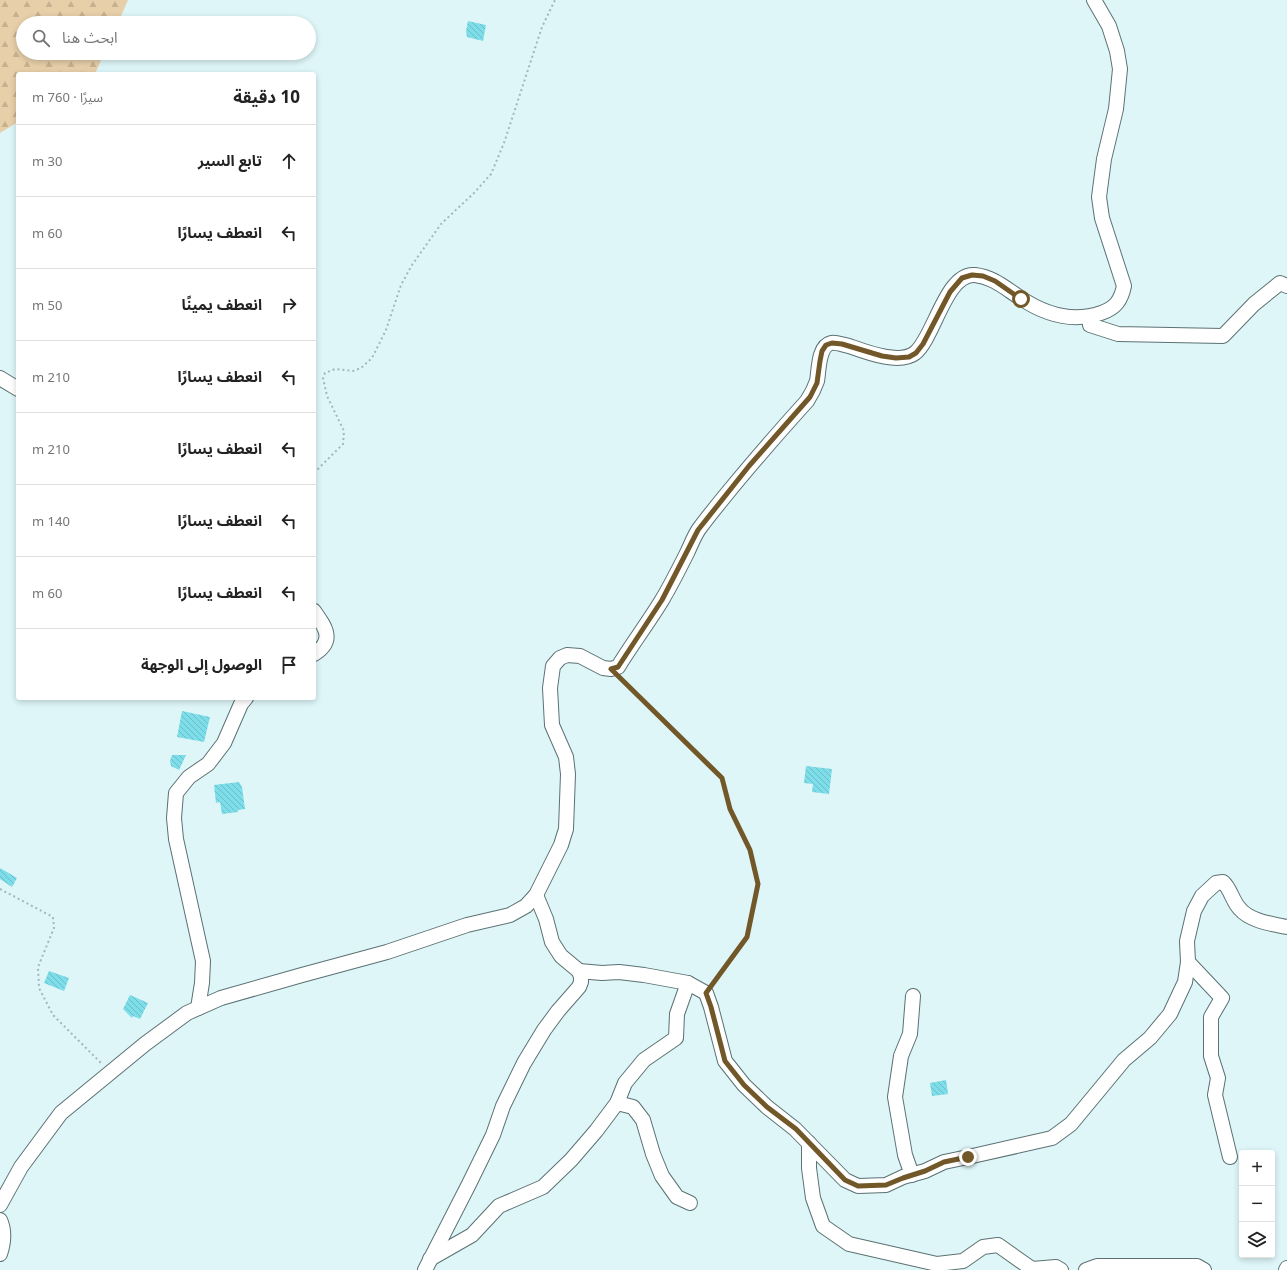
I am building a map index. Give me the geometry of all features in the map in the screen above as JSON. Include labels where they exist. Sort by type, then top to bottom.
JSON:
[{"type":"street","points":[[0,1205],[21,1167],[60,1113],[145,1044],[187,1013],[221,998],[302,974],[387,952],[467,925],[510,915],[526,906],[536,895],[561,845],[566,830],[568,774],[566,757],[552,725],[550,688],[553,666],[560,658],[567,655],[580,656],[603,668],[611,669],[618,667],[662,600],[698,530],[749,466],[810,397],[817,383],[822,351],[826,345],[832,343],[842,344],[882,356],[896,358],[909,357],[916,353],[923,344],[950,292],[962,278],[972,275],[983,276],[995,281],[1021,299],[1048,313],[1070,317],[1089,317],[1107,311],[1117,304],[1122,296],[1124,286],[1102,218],[1099,197],[1104,159],[1116,109],[1120,70],[1117,51],[1109,26],[1094,0]]},
{"type":"street","points":[[1089,317],[1090,326],[1118,334],[1223,336],[1254,304],[1280,283],[1287,286]]},
{"type":"street","points":[[0,378],[16,388]]},
{"type":"street","points":[[316,614],[326,632],[327,642],[323,648],[316,653]]},
{"type":"street","points":[[198,1008],[202,983],[203,961],[176,839],[174,818],[176,793],[189,777],[208,764],[224,743],[241,704],[244,700]]},
{"type":"street","points":[[579,971],[602,973],[619,972],[644,975],[688,983],[706,993],[725,1061],[750,1090],[767,1107],[796,1129],[845,1180],[858,1186],[886,1185],[925,1171],[944,1162],[1052,1138],[1071,1124],[1124,1060],[1150,1038],[1170,1014],[1185,982],[1188,962],[1187,941],[1194,911],[1202,896],[1216,883],[1223,882],[1228,886],[1234,901],[1240,910],[1252,917],[1287,927]]},
{"type":"street","points":[[427,1265],[497,1126],[503,1106],[524,1063],[544,1030],[579,987],[581,982],[579,971],[561,956],[552,942],[546,919],[536,895]]},
{"type":"street","points":[[1188,962],[1222,998],[1212,1017],[1211,1056],[1218,1078],[1215,1095],[1230,1157]]},
{"type":"street","points":[[427,1265],[472,1235],[499,1206],[543,1187],[581,1148],[618,1103],[625,1083],[644,1060],[676,1038],[677,1014],[688,983]]},
{"type":"street","points":[[912,1175],[905,1155],[895,1097],[901,1056],[910,1034],[913,996]]},
{"type":"street","points":[[618,1103],[633,1107],[643,1120],[662,1176],[677,1196],[690,1203]]},
{"type":"street","points":[[809,1143],[813,1198],[823,1226],[849,1244],[937,1264],[963,1261],[983,1247],[998,1245],[1032,1269],[1056,1267],[1061,1270]]},
{"type":"street","points":[[0,1220],[4,1232],[3,1247],[0,1254]]},
{"type":"street","points":[[1086,1270],[1097,1266],[1136,1265],[1197,1266],[1204,1270]]},
{"type":"path","points":[[316,471],[343,444],[344,431],[327,396],[324,378],[325,373],[335,369],[353,371],[361,368],[372,358],[386,330],[401,286],[412,265],[441,224],[474,194],[491,174],[504,143],[542,27],[555,0]]},
{"type":"path","points":[[611,669],[722,778],[730,809],[750,850],[758,884],[747,937],[706,993]]},
{"type":"path","points":[[0,889],[53,917],[54,928],[38,967],[39,988],[53,1015],[110,1072]]},
{"type":"green space","points":[[0,0],[128,0],[121,16],[16,16],[16,60],[101,60],[96,72],[16,72],[16,123],[0,133]]},
{"type":"building","points":[[468,21],[486,25],[483,41],[467,37],[466,31]]},
{"type":"building","points":[[182,711],[210,717],[204,742],[177,737]]},
{"type":"building","points":[[172,755],[186,755],[179,770],[171,766],[170,761]]},
{"type":"building","points":[[806,766],[832,769],[829,794],[812,792],[813,784],[804,783]]},
{"type":"building","points":[[239,782],[242,787],[245,809],[238,810],[238,812],[222,814],[220,802],[216,803],[214,785]]},
{"type":"building","points":[[0,868],[17,878],[12,887],[0,879]]},
{"type":"building","points":[[49,971],[69,978],[64,991],[44,983]]},
{"type":"building","points":[[130,995],[148,1003],[140,1019],[133,1016],[132,1018],[123,1009]]},
{"type":"building","points":[[946,1080],[948,1094],[932,1096],[930,1083]]},
{"type":"route","points":[[968,1157],[944,1162],[925,1171],[886,1185],[858,1186],[845,1180],[796,1129],[767,1107],[744,1085],[725,1061],[706,993],[747,937],[758,884],[750,850],[730,809],[722,778],[611,669],[618,667],[662,600],[698,530],[749,466],[810,397],[817,383],[822,351],[826,345],[832,343],[842,344],[882,356],[896,358],[909,357],[916,353],[923,344],[950,292],[962,278],[972,275],[983,276],[995,281],[1021,299]]}]
